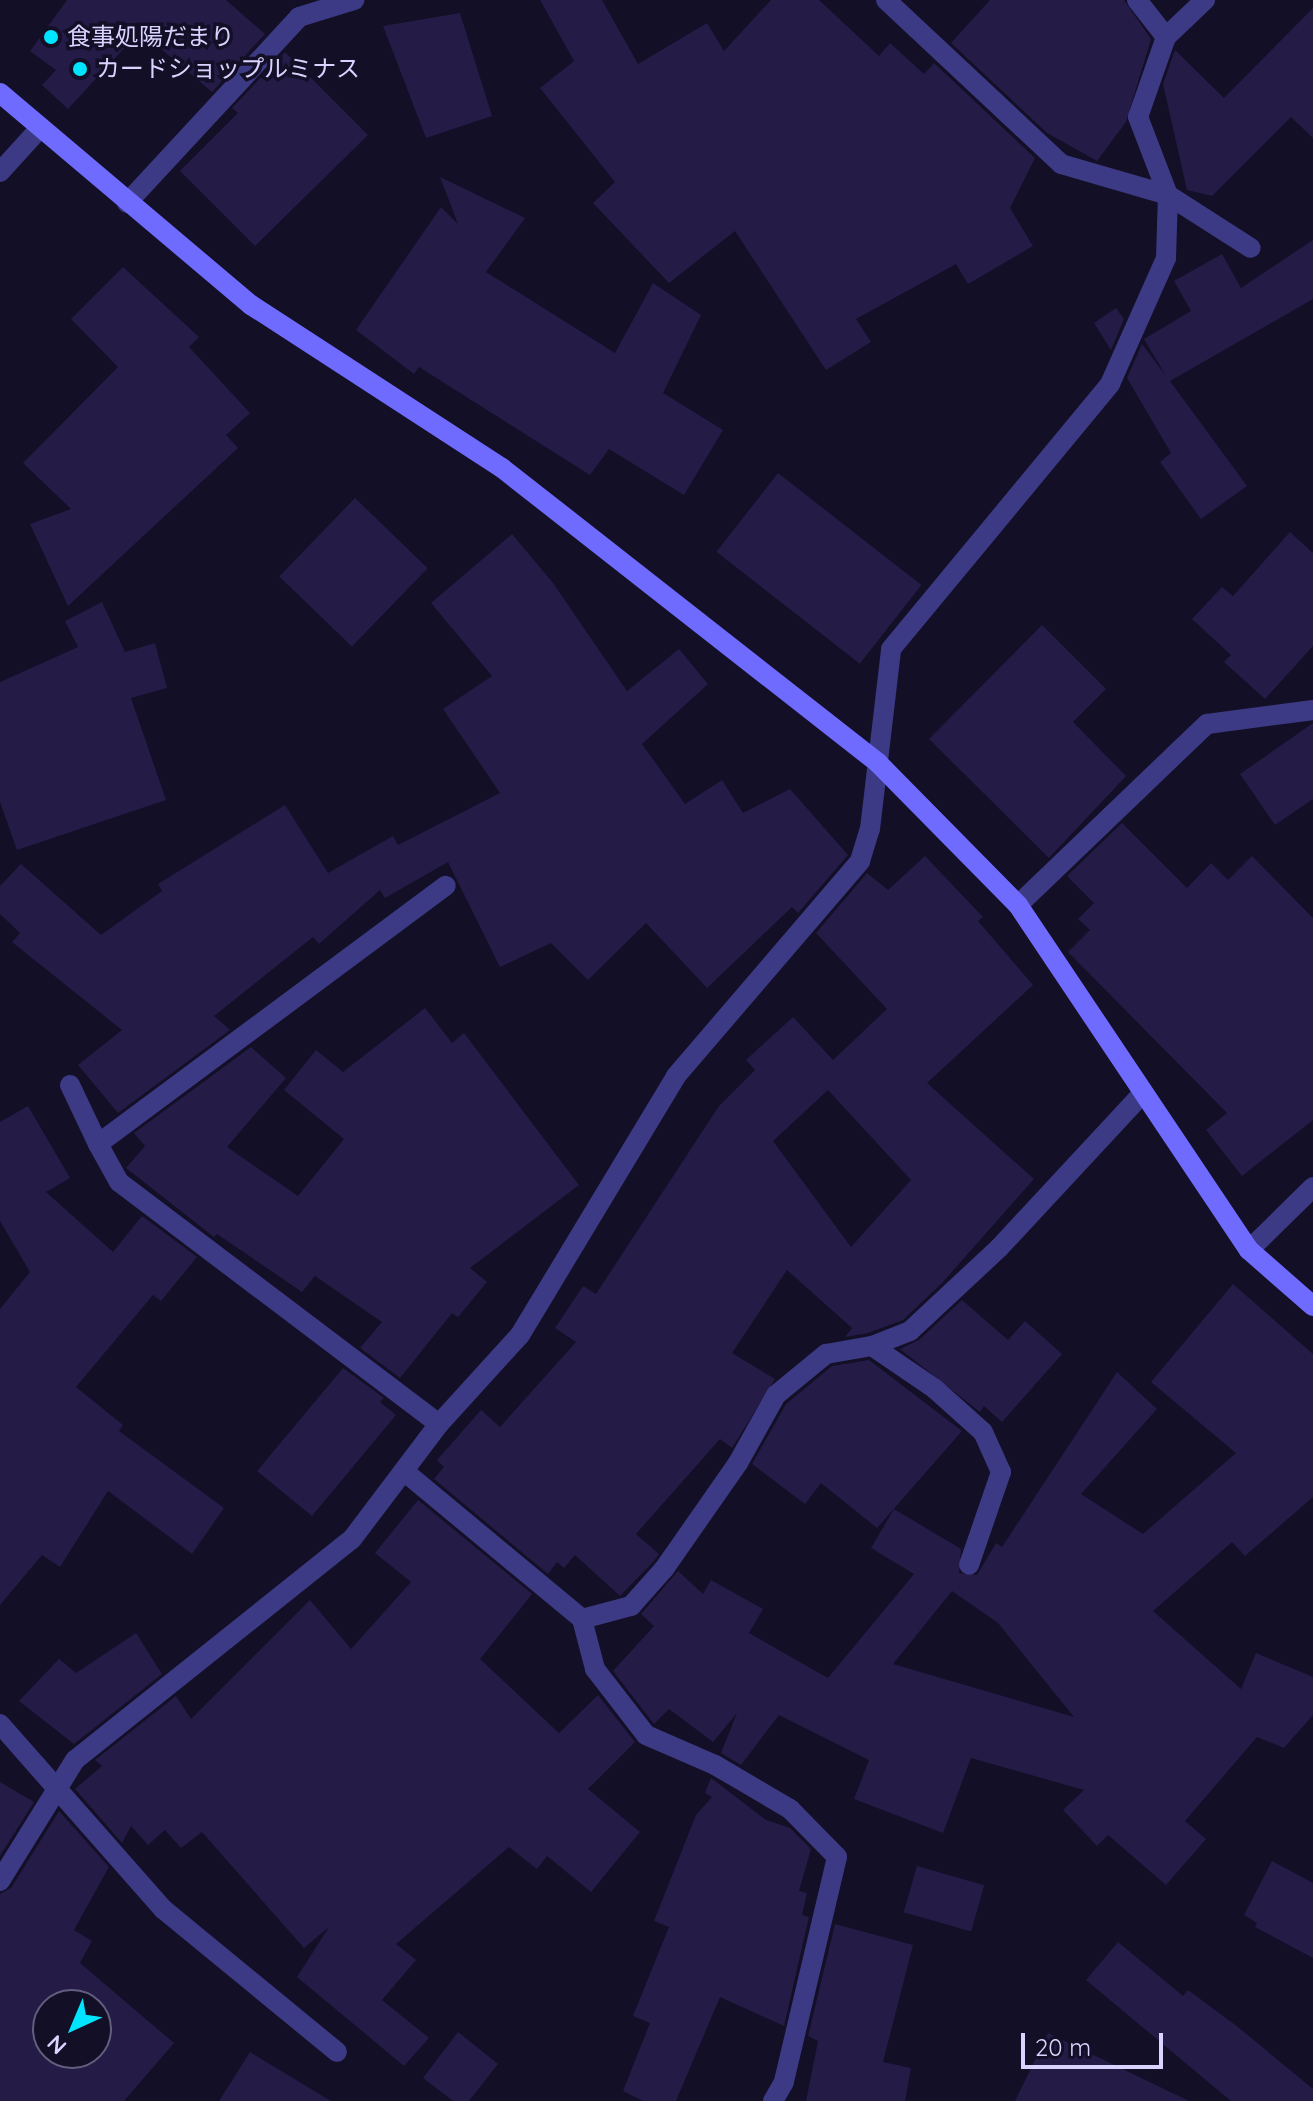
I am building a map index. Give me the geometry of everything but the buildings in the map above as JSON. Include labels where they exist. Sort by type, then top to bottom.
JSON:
[{"type":"street","points":[[127,203],[299,17],[354,0]]},
{"type":"street","points":[[886,0],[1061,164],[1168,195],[1251,248]]},
{"type":"street","points":[[1137,0],[1166,37]]},
{"type":"street","points":[[0,1881],[55,1786],[75,1760],[352,1539],[439,1424],[520,1335],[676,1076],[860,861],[870,829],[891,649],[1110,384],[1166,258],[1168,195],[1138,117],[1166,37],[1205,0]]},
{"type":"street","points":[[0,93],[251,305],[502,468],[878,763],[1018,905],[1249,1250],[1313,1306]]},
{"type":"street","points":[[0,172],[40,128]]},
{"type":"street","points":[[1018,905],[1207,724],[1313,710]]},
{"type":"street","points":[[98,1144],[446,886]]},
{"type":"street","points":[[70,1085],[119,1182],[439,1424]]},
{"type":"street","points":[[582,1619],[631,1606],[664,1569],[738,1463],[776,1395],[826,1354],[872,1346],[910,1331],[999,1248],[1142,1094]]},
{"type":"street","points":[[1249,1250],[1313,1187]]},
{"type":"street","points":[[872,1346],[935,1389],[983,1432],[1001,1472],[969,1565]]},
{"type":"street","points":[[405,1472],[582,1619],[595,1669],[646,1735],[715,1765],[790,1809],[837,1857],[784,2082],[773,2101]]},
{"type":"street","points":[[0,1724],[163,1909],[337,2052]]},
{"type":"place","name":"食事処陽だまり","points":[[51,37]]},
{"type":"place","name":"カードショップルミナス","points":[[80,69]]}]
